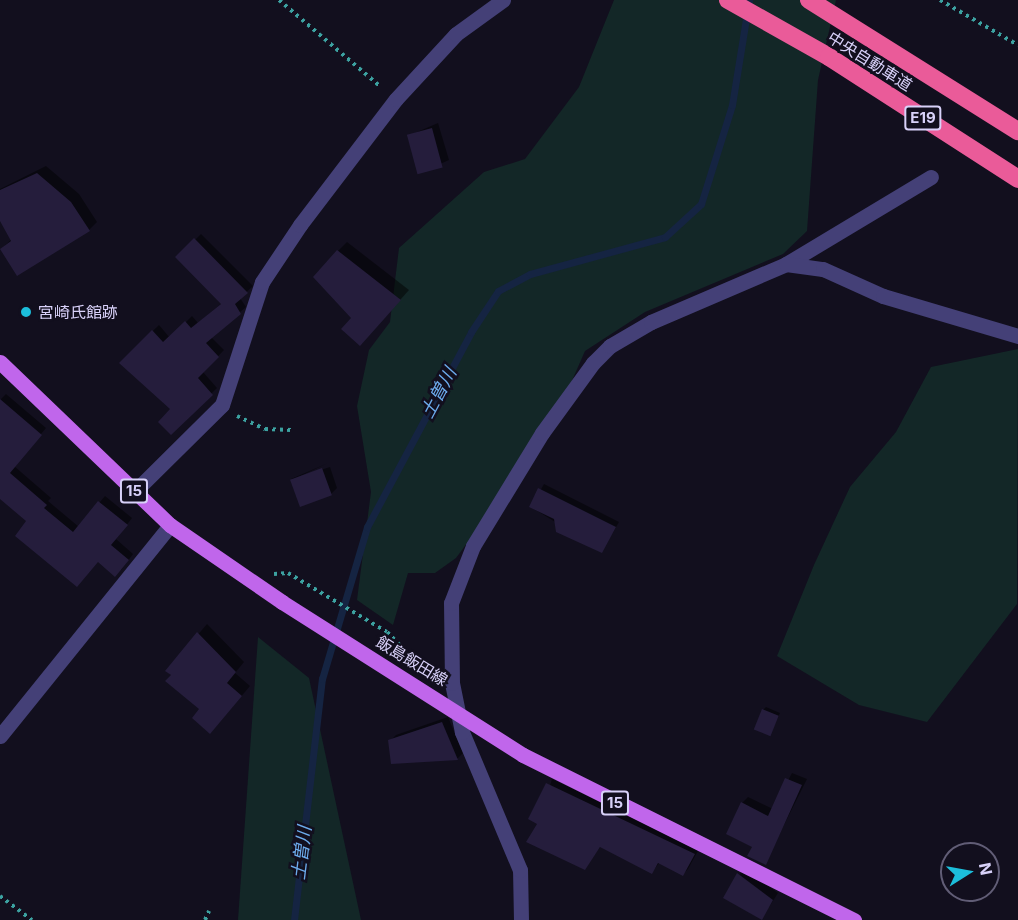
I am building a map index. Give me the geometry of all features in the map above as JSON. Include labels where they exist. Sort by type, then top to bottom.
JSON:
[{"type":"highway","name":"中央自動車道","points":[[728,0],[829,57],[1018,179]]},
{"type":"highway","name":"中央自動車道","points":[[809,0],[849,22],[1018,131]]},
{"type":"main road","name":"飯島飯田線","points":[[0,362],[170,525],[282,602],[573,781],[854,920]]},
{"type":"street","points":[[135,491],[222,405],[262,282],[396,99],[456,34],[503,0]]},
{"type":"street","points":[[521,920],[520,870],[462,732],[451,650],[457,577],[548,424],[610,346],[651,322],[786,264],[931,177]]},
{"type":"street","points":[[786,264],[823,269],[883,296],[1018,336]]},
{"type":"street","points":[[0,736],[170,525]]},
{"type":"path","points":[[279,0],[396,99]]},
{"type":"path","points":[[940,0],[1018,45]]},
{"type":"path","points":[[222,405],[265,429],[291,430]]},
{"type":"path","points":[[271,574],[288,573],[387,632],[422,669]]},
{"type":"path","points":[[0,896],[32,920]]},
{"type":"path","points":[[205,920],[209,911]]},
{"type":"green space","points":[[614,0],[836,0],[818,80],[807,231],[783,254],[645,312],[585,351],[549,433],[456,558],[435,573],[408,573],[393,625],[357,600],[371,492],[357,406],[369,350],[390,322],[399,248],[484,172],[525,159],[579,87]]},
{"type":"green space","points":[[1018,349],[1017,604],[927,722],[859,705],[777,656],[814,565],[850,487],[896,432],[931,367]]},
{"type":"green space","points":[[258,637],[309,678],[361,920],[238,920]]},
{"type":"building","points":[[432,128],[443,168],[417,174],[407,135]]},
{"type":"building","points":[[37,173],[71,202],[90,231],[17,276],[0,249],[11,241],[0,221],[0,190]]},
{"type":"building","points":[[194,238],[248,293],[235,304],[241,314],[206,343],[219,357],[198,378],[213,395],[171,435],[158,422],[170,409],[119,363],[152,330],[163,342],[185,321],[191,328],[221,304],[175,257]]},
{"type":"building","points":[[337,250],[401,300],[360,346],[341,329],[351,318],[313,277]]},
{"type":"building","points":[[0,399],[42,435],[10,473],[47,505],[44,508],[73,532],[98,501],[128,525],[111,545],[129,560],[115,577],[98,562],[77,587],[15,536],[26,521],[0,499]]},
{"type":"building","points":[[322,468],[332,495],[300,507],[290,480]]},
{"type":"building","points":[[538,488],[616,527],[602,553],[556,532],[554,519],[529,507]]},
{"type":"building","points":[[197,632],[236,672],[227,683],[242,696],[210,734],[192,718],[199,709],[165,681],[171,675],[165,671]]},
{"type":"building","points":[[762,709],[779,716],[770,736],[754,729]]},
{"type":"building","points":[[442,722],[458,760],[391,764],[388,740]]},
{"type":"building","points":[[785,778],[802,785],[766,865],[747,856],[752,847],[726,834],[741,802],[768,816]]},
{"type":"building","points":[[546,783],[695,854],[683,876],[658,863],[652,874],[600,847],[585,870],[526,842],[537,824],[528,819]]},
{"type":"building","points":[[737,873],[773,900],[762,920],[723,898]]},
{"type":"waterway","name":"土曽川","points":[[294,920],[322,679],[367,527],[471,332],[498,291],[530,274],[665,237],[701,204],[732,105],[749,0]]},
{"type":"place","name":"宮崎氏館跡","points":[[26,312]]}]
